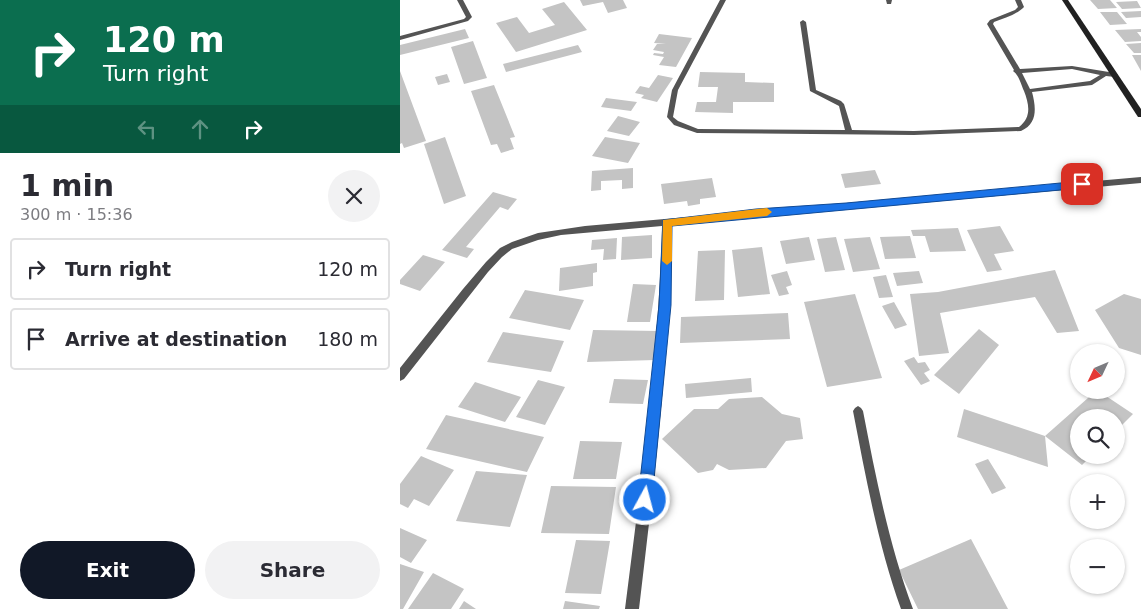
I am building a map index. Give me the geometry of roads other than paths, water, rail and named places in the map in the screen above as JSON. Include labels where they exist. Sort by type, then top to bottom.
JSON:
[{"type":"street","points":[[1065,0],[1141,115]]},
{"type":"street","points":[[400,376],[467,290],[498,255],[513,244],[530,238],[559,232],[747,214],[846,207],[1141,180]]},
{"type":"street","points":[[632,609],[658,388],[666,297],[667,222]]},
{"type":"lane","points":[[400,38],[466,20],[468,17],[460,0]]},
{"type":"lane","points":[[723,0],[675,90],[670,117],[676,123],[696,131],[914,134],[1021,129],[1031,120],[1032,102],[990,24],[992,21],[1017,11],[1021,7],[1018,0]]},
{"type":"lane","points":[[803,22],[813,91],[842,105],[849,133]]},
{"type":"lane","points":[[1016,71],[1070,67],[1094,71],[1104,75],[1115,75]]},
{"type":"lane","points":[[1027,91],[1092,83],[1104,75]]},
{"type":"lane","points":[[858,411],[883,533],[896,582],[907,609]]}]
